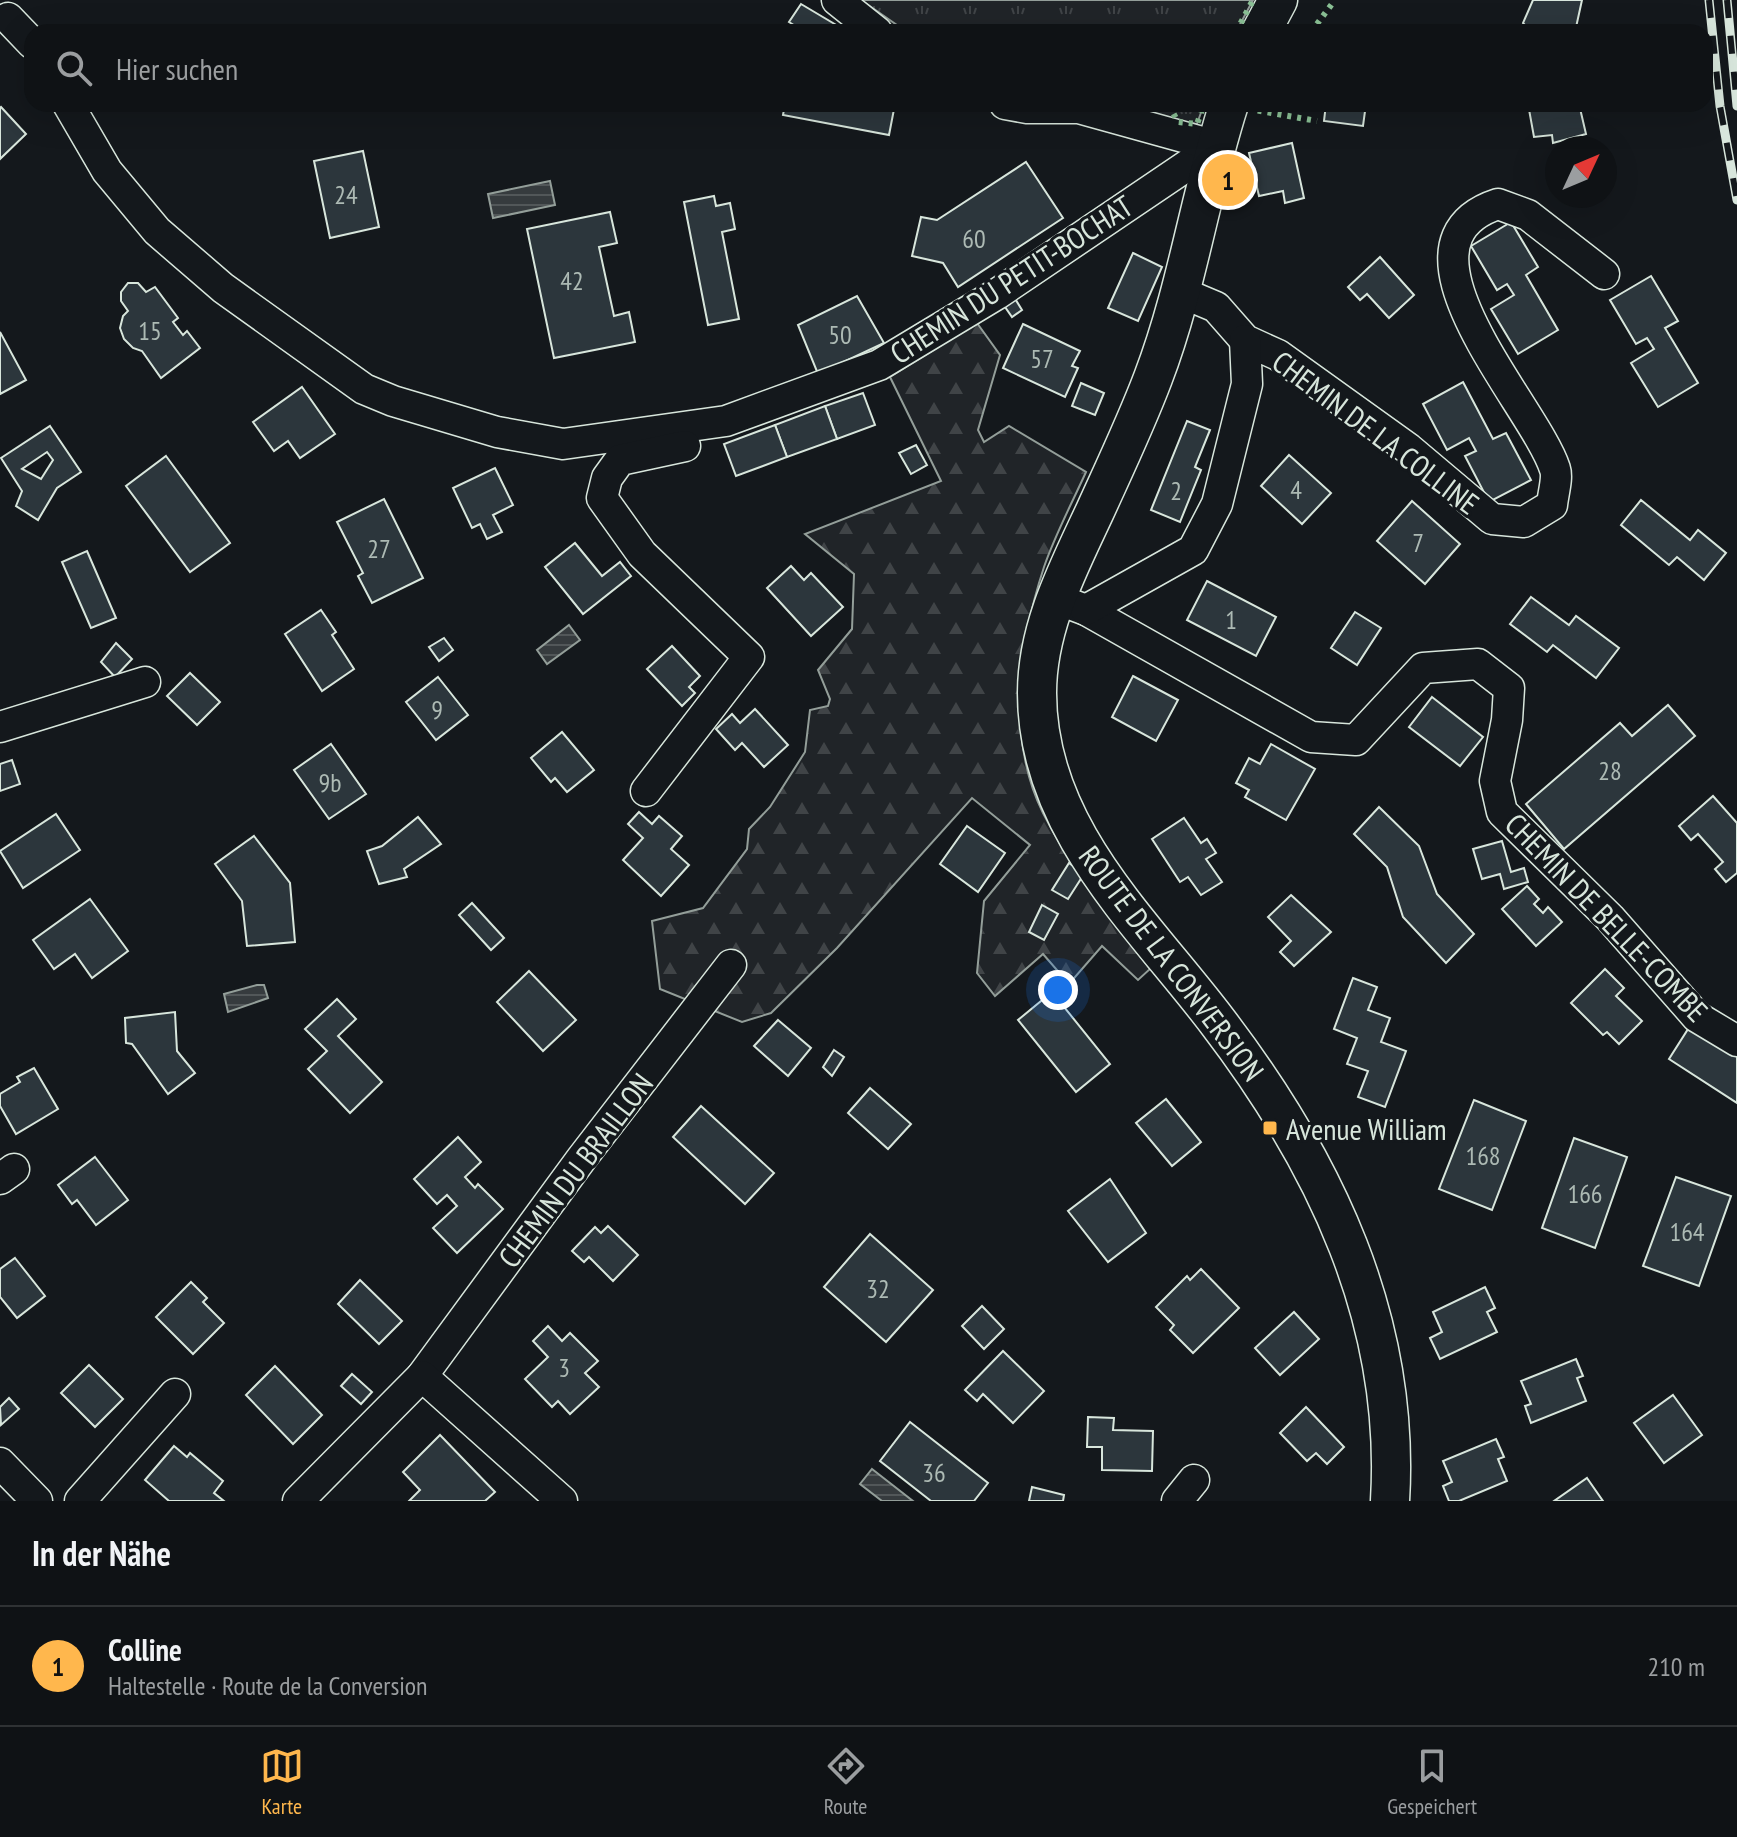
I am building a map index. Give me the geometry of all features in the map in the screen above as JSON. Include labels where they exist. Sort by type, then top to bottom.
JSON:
[{"type":"main road","points":[[1265,24],[1278,0]]},
{"type":"main road","name":"ROUTE DE LA CONVERSION","points":[[1227,112],[1155,374],[1070,604],[1043,642],[1036,690],[1040,741],[1056,801],[1100,874],[1258,1076],[1297,1134],[1328,1192],[1359,1274],[1382,1356],[1393,1450],[1390,1501]]},
{"type":"street","points":[[837,0],[867,24]]},
{"type":"street","points":[[6,14],[24,34]]},
{"type":"street","name":"CHEMIN DU PETIT-BOCHAT","points":[[73,112],[107,171],[157,231],[223,288],[364,389],[471,425],[563,444],[726,421],[879,365],[997,294],[1216,146]]},
{"type":"street","points":[[1093,112],[1216,146]]},
{"type":"street","name":"CHEMIN DE LA COLLINE","points":[[1178,291],[1216,307],[1245,340],[1278,355],[1397,440],[1492,519],[1524,522],[1552,505],[1556,470],[1459,298],[1452,264],[1456,240],[1467,220],[1498,204],[1528,215],[1604,274]]},
{"type":"street","name":"CHEMIN DE LA COLLINE","points":[[1070,604],[1193,550],[1217,504],[1247,384],[1245,340]]},
{"type":"street","points":[[646,791],[749,657],[642,554],[602,498],[607,478],[620,460],[684,446],[696,427]]},
{"type":"street","name":"CHEMIN DE BELLE-COMBE","points":[[1070,604],[1311,737],[1356,740],[1423,668],[1478,664],[1509,688],[1507,720],[1495,781],[1502,812],[1610,918],[1697,1017],[1737,1041]]},
{"type":"street","points":[[0,727],[145,682]]},
{"type":"street","name":"CHEMIN DU BRAILLON","points":[[298,1501],[422,1376],[582,1158],[731,965]]},
{"type":"street","points":[[422,1376],[562,1501]]},
{"type":"street","points":[[80,1501],[175,1394]]},
{"type":"street","points":[[0,1463],[37,1501]]},
{"type":"green space","points":[[861,0],[1253,0],[1240,24],[896,24]]},
{"type":"green space","points":[[1135,112],[1201,112],[1197,124]]},
{"type":"green space","points":[[977,323],[1000,355],[978,430],[984,442],[1009,426],[1086,472],[1048,555],[1028,627],[1020,691],[1020,723],[1031,784],[1066,854],[1150,969],[1138,980],[1102,946],[1069,984],[1043,954],[995,996],[977,973],[984,901],[1030,845],[972,798],[837,948],[771,1013],[742,1022],[660,989],[652,921],[703,908],[747,849],[749,829],[770,807],[805,752],[810,710],[828,706],[830,699],[818,670],[852,629],[854,574],[805,534],[941,481],[890,377]]},
{"type":"shaded area","points":[[550,181],[555,205],[493,218],[488,194]]},
{"type":"shaded area","points":[[569,625],[580,640],[547,664],[537,650]]},
{"type":"shaded area","points":[[264,985],[268,998],[228,1012],[224,994]]},
{"type":"shaded area","points":[[872,1469],[913,1501],[882,1501],[860,1484]]},
{"type":"building","points":[[1533,0],[1582,0],[1577,24],[1523,23]]},
{"type":"building","points":[[801,4],[835,24],[792,24],[789,22]]},
{"type":"building","points":[[0,108],[26,134],[0,159]]},
{"type":"building","points":[[784,112],[893,112],[889,135],[783,115]]},
{"type":"building","points":[[1325,112],[1365,112],[1363,126],[1324,121]]},
{"type":"building","points":[[1529,112],[1581,112],[1586,134],[1534,137]]},
{"type":"building","points":[[1292,143],[1304,198],[1285,203],[1283,191],[1259,196],[1249,153]]},
{"type":"building","points":[[363,151],[379,227],[330,238],[314,161]]},
{"type":"building","points":[[1026,162],[1063,218],[958,287],[943,263],[912,256],[921,217],[937,220]]},
{"type":"building","points":[[714,196],[716,206],[730,203],[735,229],[722,232],[739,319],[708,325],[684,202]]},
{"type":"building","points":[[610,212],[617,243],[599,247],[614,316],[629,312],[635,342],[554,358],[527,229]]},
{"type":"building","points":[[1511,222],[1538,267],[1526,275],[1558,330],[1518,354],[1491,309],[1514,295],[1507,284],[1497,290],[1471,246]]},
{"type":"building","points":[[1133,253],[1162,267],[1138,321],[1108,308]]},
{"type":"building","points":[[1380,257],[1414,295],[1389,318],[1367,294],[1360,300],[1348,287]]},
{"type":"building","points":[[1651,276],[1678,321],[1665,328],[1698,383],[1658,407],[1631,363],[1654,349],[1647,338],[1636,344],[1610,300]]},
{"type":"building","points":[[128,283],[138,283],[146,292],[155,287],[178,318],[173,322],[183,335],[187,331],[200,348],[161,378],[142,351],[133,348],[124,339],[120,328],[128,311],[121,301],[121,292]]},
{"type":"building","points":[[857,296],[884,343],[818,374],[798,325]]},
{"type":"building","points":[[1014,297],[1022,310],[1012,317],[1003,304]]},
{"type":"building","points":[[1023,324],[1080,351],[1072,366],[1078,368],[1065,397],[1003,368]]},
{"type":"building","points":[[0,332],[26,380],[0,394]]},
{"type":"building","points":[[1463,382],[1493,439],[1506,433],[1531,480],[1489,502],[1465,456],[1476,451],[1469,438],[1447,450],[1423,404]]},
{"type":"building","points":[[1081,383],[1104,393],[1095,415],[1072,406]]},
{"type":"building","points":[[302,387],[335,434],[300,458],[288,441],[274,451],[253,422]]},
{"type":"building","points":[[863,393],[875,425],[837,439],[825,406]]},
{"type":"building","points":[[825,406],[837,439],[787,457],[775,425]]},
{"type":"building","points":[[1187,421],[1210,430],[1195,467],[1201,470],[1180,522],[1151,510]]},
{"type":"building","points":[[775,425],[787,457],[736,476],[724,444]]},
{"type":"building","points":[[50,426],[81,472],[57,488],[38,520],[16,506],[22,491],[1,458]],"holes":[[[47,452],[53,460],[41,479],[22,469]]]},
{"type":"building","points":[[916,445],[927,465],[911,474],[899,453]]},
{"type":"building","points":[[1289,455],[1331,493],[1302,524],[1261,486]]},
{"type":"building","points":[[166,456],[230,543],[190,572],[126,486]]},
{"type":"building","points":[[495,468],[513,505],[493,515],[502,532],[487,539],[480,524],[472,528],[453,488]]},
{"type":"building","points":[[384,499],[423,578],[372,603],[358,576],[363,573],[337,522]]},
{"type":"building","points":[[1641,500],[1690,540],[1698,530],[1726,553],[1704,580],[1677,557],[1669,565],[1621,525]]},
{"type":"building","points":[[1412,501],[1460,544],[1425,584],[1377,541]]},
{"type":"building","points":[[575,543],[602,576],[620,562],[631,576],[583,614],[545,567]]},
{"type":"building","points":[[87,551],[116,618],[91,628],[62,562]]},
{"type":"building","points":[[791,566],[804,580],[811,573],[843,607],[811,636],[767,588]]},
{"type":"building","points":[[1207,581],[1276,617],[1256,656],[1187,620]]},
{"type":"building","points":[[1531,597],[1569,625],[1576,616],[1619,648],[1596,678],[1553,645],[1547,652],[1510,624]]},
{"type":"building","points":[[321,610],[336,632],[332,635],[354,669],[322,691],[285,634]]},
{"type":"building","points":[[1355,612],[1381,628],[1357,665],[1331,648]]},
{"type":"building","points":[[444,638],[453,650],[439,661],[429,647]]},
{"type":"building","points":[[116,643],[132,659],[115,677],[101,662]]},
{"type":"building","points":[[672,646],[700,676],[689,687],[695,693],[682,706],[647,669]]},
{"type":"building","points":[[190,673],[220,702],[197,725],[167,696]]},
{"type":"building","points":[[1133,676],[1178,700],[1156,741],[1112,717]]},
{"type":"building","points":[[438,677],[468,715],[436,740],[406,702]]},
{"type":"building","points":[[1432,697],[1483,737],[1460,766],[1409,727]]},
{"type":"building","points":[[1668,705],[1695,736],[1564,849],[1526,804],[1620,723],[1632,736]]},
{"type":"building","points":[[755,709],[788,745],[764,767],[742,743],[735,750],[716,729],[732,714],[740,723]]},
{"type":"building","points":[[562,732],[594,770],[567,792],[555,778],[551,782],[531,758]]},
{"type":"building","points":[[331,744],[366,794],[329,819],[294,770]]},
{"type":"building","points":[[1271,744],[1315,769],[1286,820],[1245,797],[1249,790],[1236,783],[1249,758],[1260,764]]},
{"type":"building","points":[[12,760],[20,784],[0,791],[0,764]]},
{"type":"building","points":[[1713,796],[1737,823],[1737,873],[1726,882],[1715,869],[1723,862],[1698,834],[1691,840],[1679,826]]},
{"type":"building","points":[[1379,807],[1419,846],[1437,894],[1474,934],[1446,963],[1403,917],[1387,867],[1354,834]]},
{"type":"building","points":[[639,812],[652,824],[659,816],[682,836],[671,849],[689,865],[661,896],[623,860],[643,838],[628,824]]},
{"type":"building","points":[[56,814],[80,850],[23,888],[0,851]]},
{"type":"building","points":[[418,817],[441,844],[404,869],[407,877],[379,884],[367,851],[382,846]]},
{"type":"building","points":[[1184,818],[1201,843],[1207,839],[1216,853],[1206,859],[1222,882],[1201,895],[1188,877],[1180,882],[1152,839]]},
{"type":"building","points":[[967,826],[1005,853],[978,892],[940,864]]},
{"type":"building","points":[[254,836],[290,883],[295,942],[247,946],[242,901],[215,864]]},
{"type":"building","points":[[1502,841],[1511,872],[1524,868],[1528,882],[1504,889],[1500,874],[1482,879],[1473,849]]},
{"type":"building","points":[[1069,863],[1084,874],[1068,899],[1052,890]]},
{"type":"building","points":[[1527,886],[1539,899],[1534,904],[1543,913],[1548,907],[1562,922],[1536,946],[1502,909]]},
{"type":"building","points":[[1291,895],[1331,932],[1294,966],[1280,952],[1291,941],[1268,917]]},
{"type":"building","points":[[90,899],[128,951],[92,978],[75,954],[54,969],[33,940]]},
{"type":"building","points":[[472,903],[504,938],[491,950],[459,915]]},
{"type":"building","points":[[1042,905],[1058,914],[1044,940],[1029,932]]},
{"type":"building","points":[[1605,969],[1624,988],[1616,996],[1642,1021],[1619,1044],[1607,1032],[1603,1035],[1571,1003]]},
{"type":"building","points":[[529,971],[576,1020],[543,1051],[497,1002]]},
{"type":"building","points":[[1353,978],[1377,987],[1368,1010],[1390,1018],[1381,1042],[1406,1051],[1385,1107],[1358,1097],[1368,1071],[1347,1064],[1357,1038],[1334,1029]]},
{"type":"building","points":[[1052,992],[1110,1064],[1076,1092],[1018,1020]]},
{"type":"building","points":[[337,999],[356,1019],[338,1036],[382,1082],[350,1113],[308,1069],[327,1051],[305,1029]]},
{"type":"building","points":[[175,1012],[177,1051],[195,1073],[168,1094],[132,1044],[126,1043],[125,1018]]},
{"type":"building","points":[[778,1020],[811,1048],[788,1076],[754,1046]]},
{"type":"building","points":[[1690,1026],[1737,1056],[1737,1103],[1669,1059]]},
{"type":"building","points":[[834,1050],[844,1057],[832,1076],[823,1067]]},
{"type":"building","points":[[34,1068],[58,1109],[16,1134],[0,1106],[0,1094],[20,1082],[17,1077]]},
{"type":"building","points":[[870,1088],[911,1124],[888,1149],[848,1113]]},
{"type":"building","points":[[1166,1099],[1201,1142],[1172,1166],[1136,1123]]},
{"type":"building","points":[[1474,1100],[1526,1121],[1492,1210],[1439,1189]]},
{"type":"building","points":[[701,1106],[774,1173],[745,1204],[673,1137]]},
{"type":"building","points":[[458,1137],[481,1162],[465,1177],[475,1188],[478,1184],[503,1209],[457,1253],[433,1228],[457,1206],[447,1195],[437,1204],[414,1179]]},
{"type":"building","points":[[1574,1138],[1627,1157],[1595,1248],[1542,1228]]},
{"type":"building","points":[[95,1157],[128,1200],[96,1225],[77,1200],[72,1204],[58,1185]]},
{"type":"building","points":[[1676,1177],[1731,1196],[1699,1286],[1643,1266]]},
{"type":"building","points":[[1110,1179],[1146,1233],[1108,1262],[1068,1211]]},
{"type":"building","points":[[608,1226],[638,1255],[613,1281],[589,1257],[584,1262],[572,1251],[595,1227],[601,1233]]},
{"type":"building","points":[[870,1234],[933,1290],[886,1342],[824,1287]]},
{"type":"building","points":[[15,1258],[45,1296],[17,1318],[0,1297],[0,1269]]},
{"type":"building","points":[[1201,1269],[1239,1308],[1193,1353],[1170,1330],[1174,1325],[1156,1307],[1187,1276],[1190,1280]]},
{"type":"building","points":[[360,1280],[402,1321],[379,1344],[338,1304]]},
{"type":"building","points":[[191,1282],[207,1298],[203,1302],[224,1323],[193,1354],[156,1317]]},
{"type":"building","points":[[1485,1287],[1495,1308],[1487,1312],[1497,1332],[1440,1359],[1430,1338],[1442,1332],[1433,1312]]},
{"type":"building","points":[[982,1306],[1004,1329],[984,1349],[962,1326]]},
{"type":"building","points":[[1294,1312],[1319,1339],[1280,1375],[1255,1348]]},
{"type":"building","points":[[548,1326],[562,1341],[570,1333],[598,1361],[585,1373],[599,1387],[570,1414],[558,1401],[552,1407],[525,1379],[548,1357],[533,1341]]},
{"type":"building","points":[[1003,1351],[1044,1391],[1013,1423],[983,1394],[977,1401],[965,1390]]},
{"type":"building","points":[[1576,1359],[1583,1376],[1577,1378],[1586,1401],[1531,1423],[1525,1406],[1531,1404],[1521,1381]]},
{"type":"building","points":[[89,1365],[123,1399],[95,1427],[61,1393]]},
{"type":"building","points":[[275,1366],[322,1415],[293,1444],[246,1395]]},
{"type":"building","points":[[352,1374],[372,1392],[361,1404],[341,1386]]},
{"type":"building","points":[[1673,1395],[1702,1435],[1664,1463],[1634,1423]]},
{"type":"building","points":[[9,1398],[19,1409],[1,1425],[0,1407]]},
{"type":"building","points":[[1306,1407],[1344,1447],[1327,1464],[1316,1453],[1307,1461],[1280,1433]]},
{"type":"building","points":[[1088,1417],[1114,1418],[1113,1430],[1153,1431],[1152,1471],[1102,1470],[1102,1447],[1087,1447]]},
{"type":"building","points":[[910,1422],[988,1483],[974,1501],[931,1501],[880,1461]]},
{"type":"building","points":[[440,1435],[495,1492],[485,1501],[409,1501],[420,1490],[403,1472]]},
{"type":"building","points":[[1496,1439],[1504,1457],[1498,1459],[1507,1481],[1459,1501],[1449,1501],[1443,1486],[1452,1482],[1443,1461]]},
{"type":"building","points":[[174,1446],[187,1457],[190,1453],[223,1481],[214,1493],[224,1501],[169,1501],[145,1480]]},
{"type":"building","points":[[1587,1478],[1603,1501],[1554,1501]]},
{"type":"building","points":[[1032,1487],[1064,1495],[1063,1501],[1029,1501]]},
{"type":"railway","points":[[1709,0],[1711,24]]},
{"type":"railway","points":[[1727,0],[1737,106]]},
{"type":"railway","points":[[1713,39],[1720,106],[1737,200]]},
{"type":"hedge","points":[[1240,24],[1253,0]]},
{"type":"hedge","points":[[1317,24],[1335,0]]},
{"type":"hedge","points":[[1173,112],[1178,122],[1197,124],[1201,112]]},
{"type":"hedge","points":[[1266,112],[1317,121]]},
{"type":"place","name":"Colline","points":[[1228,180]]},
{"type":"place","name":"Avenue William","points":[[1270,1128]]}]
